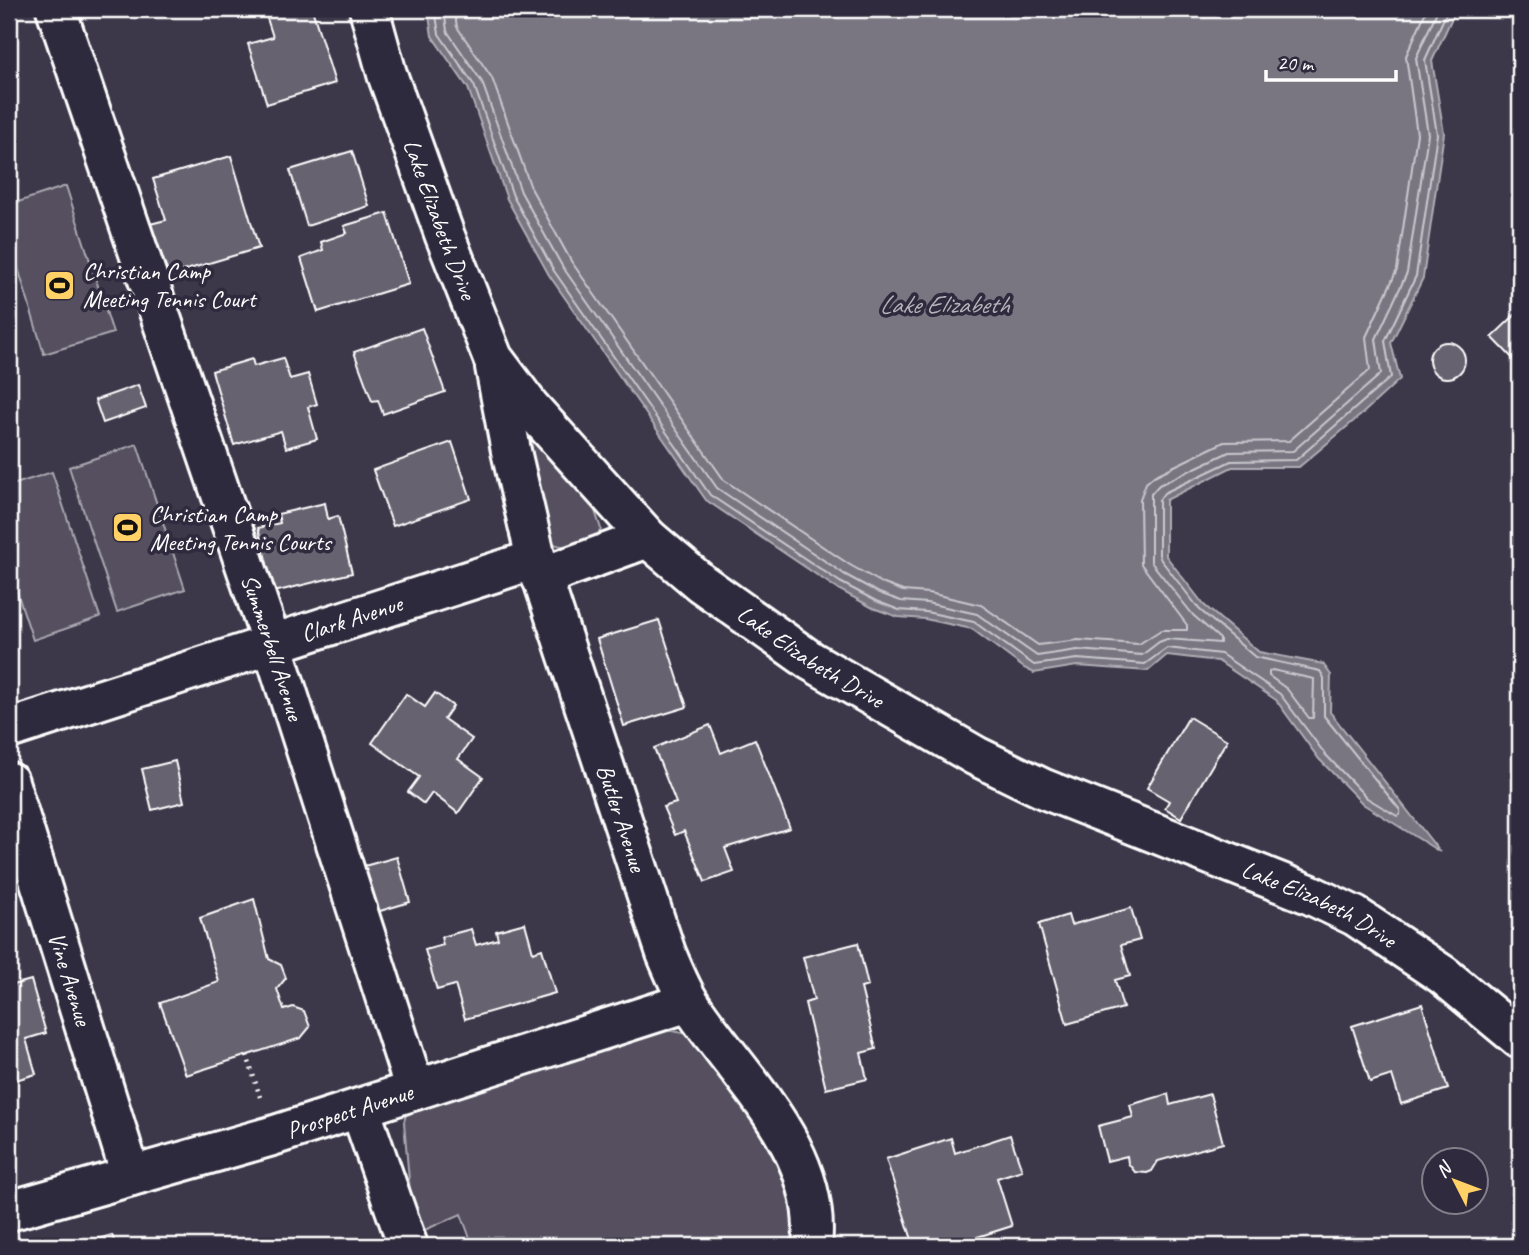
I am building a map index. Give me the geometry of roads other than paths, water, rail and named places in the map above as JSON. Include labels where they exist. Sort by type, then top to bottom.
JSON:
[{"type":"street","name":"Summerbell Avenue","points":[[56,9],[272,644],[415,1090]]},
{"type":"street","name":"Lake Elizabeth Drive","points":[[369,9],[387,74],[445,236],[493,358],[555,436],[648,538],[711,591],[811,661],[976,756],[1044,789],[1309,894],[1355,916],[1443,975],[1520,1039]]},
{"type":"street","name":"Butler Avenue","points":[[493,358],[510,451],[539,568],[666,953],[689,1002],[799,1158],[806,1176],[812,1214],[812,1246]]},
{"type":"street","name":"Clark Avenue","points":[[9,729],[272,644],[648,538]]},
{"type":"street","name":"Vine Avenue","points":[[9,782],[131,1176]]},
{"type":"street","name":"Prospect Avenue","points":[[9,1211],[272,1136],[689,1002]]},
{"type":"street","points":[[360,1108],[408,1246]]},
{"type":"water","name":"Lake Elizabeth","points":[[428,9],[1456,9],[1432,61],[1444,133],[1423,278],[1391,343],[1400,379],[1299,467],[1232,467],[1166,500],[1166,556],[1204,605],[1259,652],[1323,664],[1331,675],[1330,712],[1440,852],[1363,804],[1319,759],[1276,700],[1218,661],[1167,655],[1148,671],[1077,666],[1034,673],[972,629],[925,619],[898,617],[873,608],[836,588],[706,500],[549,275],[507,199],[468,88],[432,36]]},
{"type":"place","name":"Christian Camp Meeting Tennis Court","points":[[60,285]]},
{"type":"place","name":"Christian Camp Meeting Tennis Courts","points":[[127,528]]}]
